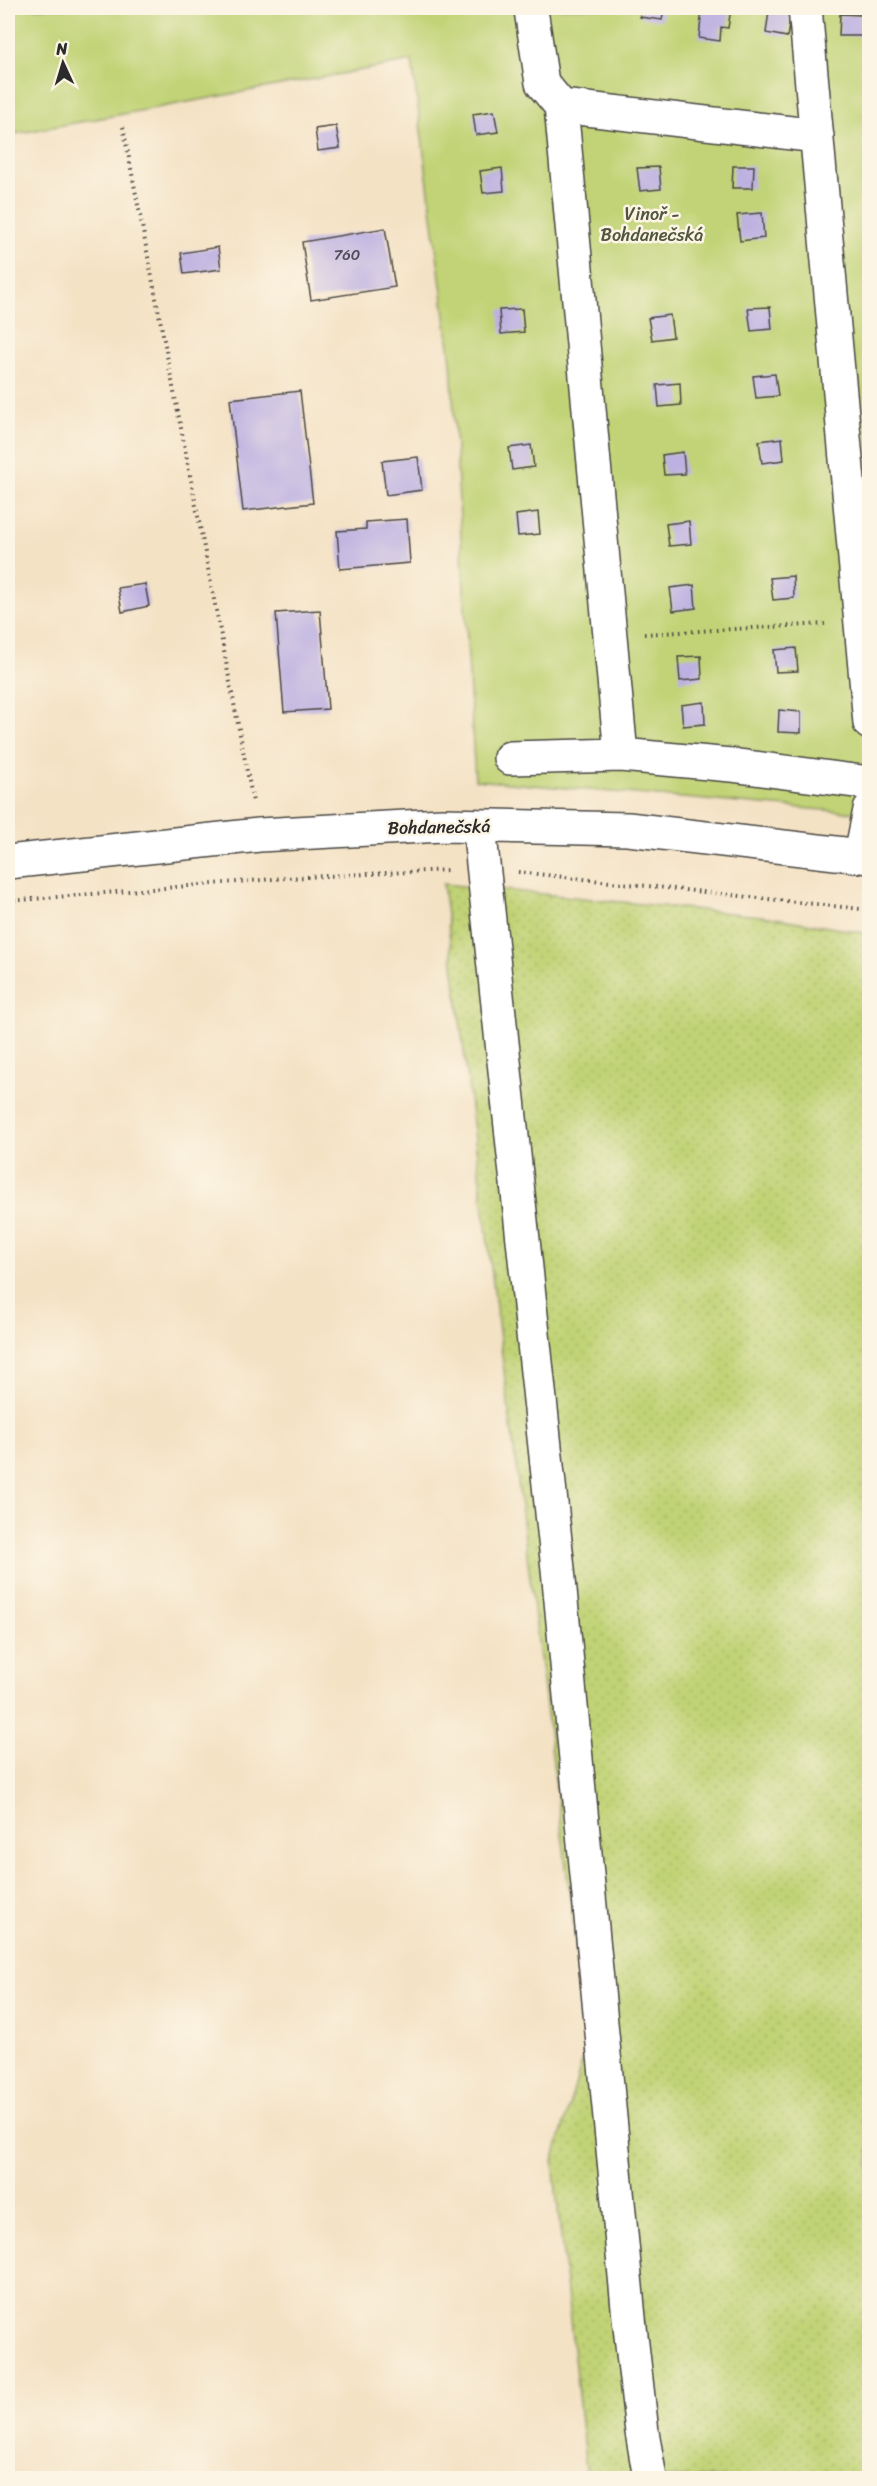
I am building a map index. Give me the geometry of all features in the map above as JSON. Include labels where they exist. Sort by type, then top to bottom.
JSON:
[{"type":"street","points":[[805,8],[870,723]]},
{"type":"street","points":[[531,10],[542,83],[561,106],[621,756]]},
{"type":"street","points":[[561,106],[817,136]]},
{"type":"street","points":[[510,758],[621,756],[731,765],[870,783]]},
{"type":"street","points":[[865,856],[870,810]]},
{"type":"street","name":"Bohdanečská","points":[[8,862],[259,835],[442,825],[628,829],[865,856]]},
{"type":"street","points":[[479,826],[558,1569],[629,2318],[642,2432],[650,2478]]},
{"type":"path","points":[[123,127],[259,835]]},
{"type":"path","points":[[610,636],[861,622]]},
{"type":"path","points":[[8,901],[285,878],[484,867],[537,875],[870,910]]},
{"type":"green space","name":"Vinoř - Bohdanečská","points":[[8,8],[869,8],[869,814],[475,780],[451,362],[412,61],[8,135]]},
{"type":"green space","points":[[443,884],[770,917],[869,934],[869,2478],[587,2478],[553,2162],[588,2041]]},
{"type":"building","points":[[641,8],[664,8],[662,20],[640,17]]},
{"type":"building","points":[[702,8],[731,8],[728,28],[721,27],[720,41],[699,38]]},
{"type":"building","points":[[769,11],[791,14],[787,37],[766,33]]},
{"type":"building","points":[[840,14],[862,15],[862,36],[839,36]]},
{"type":"building","points":[[494,111],[498,132],[476,135],[473,114]]},
{"type":"building","points":[[336,126],[340,148],[318,151],[315,129]]},
{"type":"building","points":[[733,166],[754,166],[753,188],[732,188]]},
{"type":"building","points":[[659,167],[661,189],[640,191],[637,168]]},
{"type":"building","points":[[502,168],[504,191],[483,193],[480,171]]},
{"type":"building","points":[[762,213],[764,238],[740,241],[737,215]]},
{"type":"building","points":[[385,228],[395,287],[311,300],[302,242]]},
{"type":"building","points":[[218,247],[221,269],[184,274],[181,253]]},
{"type":"building","points":[[770,307],[772,329],[751,331],[748,308]]},
{"type":"building","points":[[522,309],[524,332],[501,334],[499,310]]},
{"type":"building","points":[[670,315],[673,337],[652,340],[648,318]]},
{"type":"building","points":[[775,374],[778,396],[756,398],[753,376]]},
{"type":"building","points":[[680,383],[681,405],[659,407],[657,385]]},
{"type":"building","points":[[300,391],[313,503],[243,511],[230,399]]},
{"type":"building","points":[[782,438],[784,460],[762,463],[759,441]]},
{"type":"building","points":[[531,445],[534,467],[512,470],[509,448]]},
{"type":"building","points":[[683,452],[685,474],[664,475],[662,455]]},
{"type":"building","points":[[418,457],[422,490],[386,495],[382,461]]},
{"type":"building","points":[[538,512],[540,534],[518,536],[516,515]]},
{"type":"building","points":[[407,519],[410,563],[340,569],[337,531],[366,529],[366,522]]},
{"type":"building","points":[[689,521],[691,544],[669,546],[666,524]]},
{"type":"building","points":[[793,576],[794,598],[773,600],[770,578]]},
{"type":"building","points":[[145,584],[149,606],[122,612],[118,588]]},
{"type":"building","points":[[694,585],[696,608],[673,611],[670,588]]},
{"type":"building","points":[[320,610],[328,709],[284,712],[276,613]]},
{"type":"building","points":[[796,648],[798,671],[776,672],[774,650]]},
{"type":"building","points":[[701,656],[702,679],[680,681],[678,657]]},
{"type":"building","points":[[704,702],[705,724],[683,726],[681,705]]},
{"type":"building","points":[[779,710],[801,712],[801,733],[778,732]]}]
